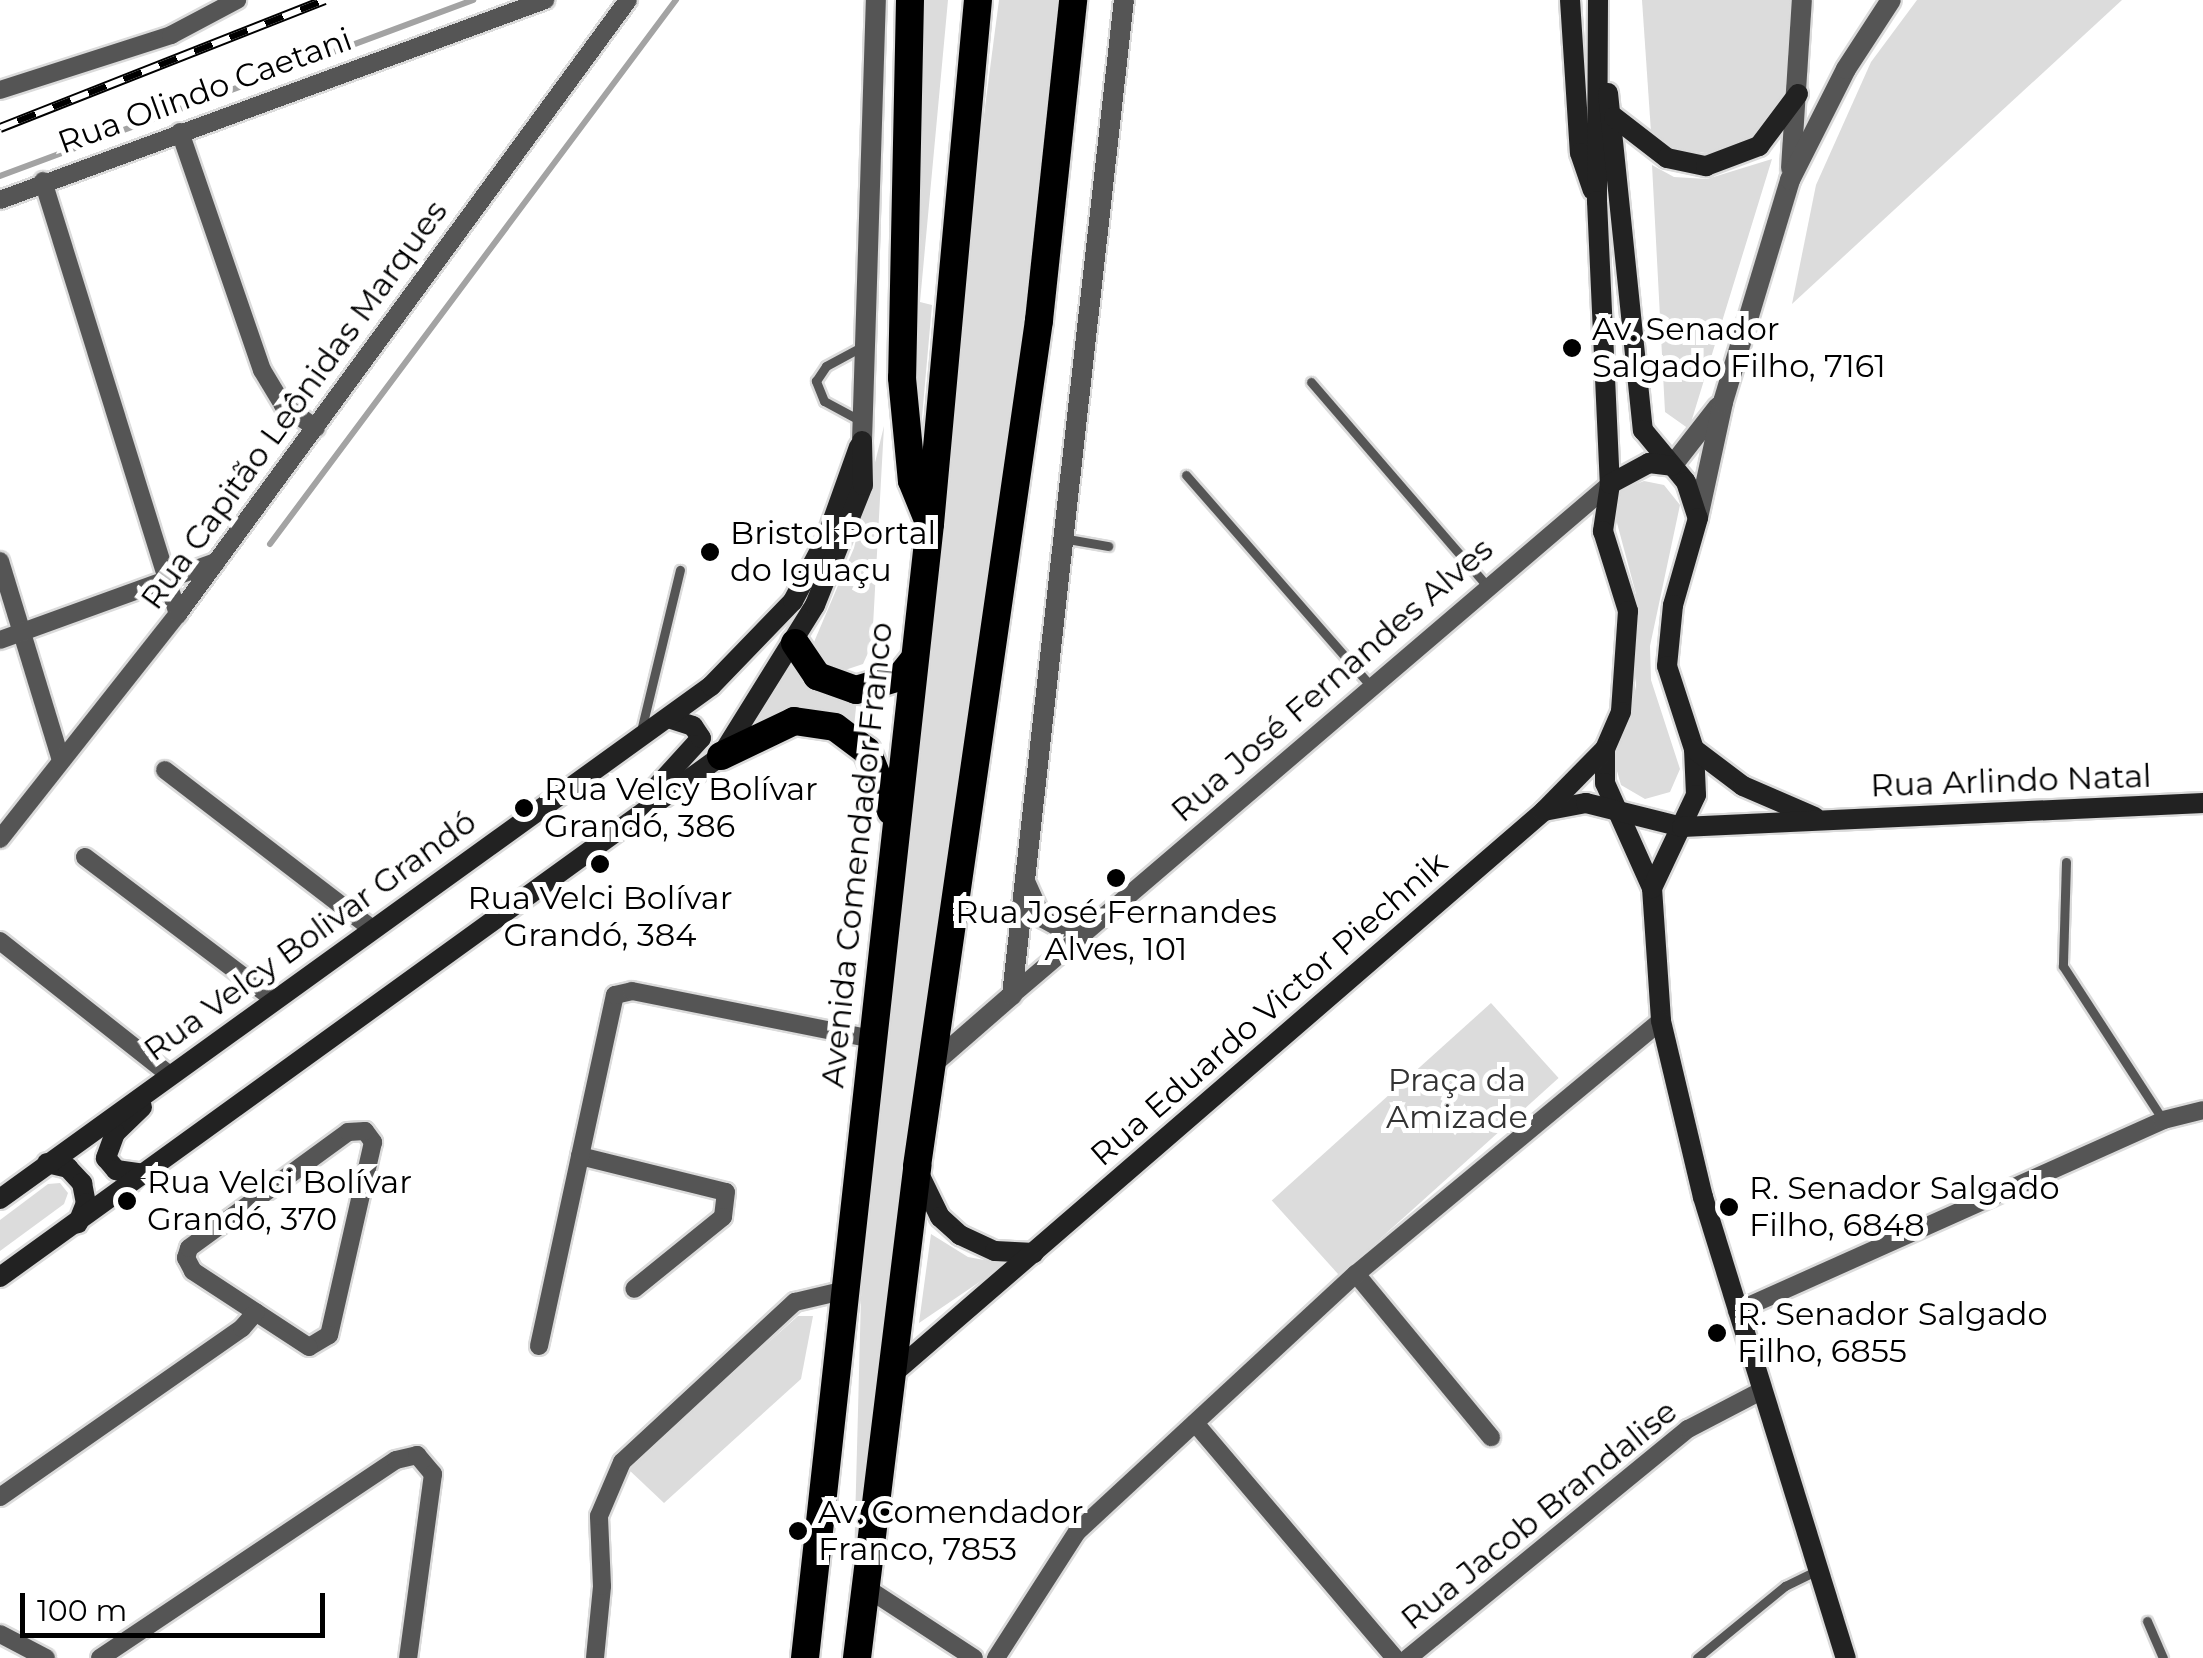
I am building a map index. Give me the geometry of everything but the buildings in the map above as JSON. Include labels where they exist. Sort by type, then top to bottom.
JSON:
[{"type":"highway","points":[[910,0],[902,378],[912,481],[930,524]]},
{"type":"highway","name":"Avenida Comendador Franco","points":[[805,1658],[930,524],[978,0]]},
{"type":"highway","points":[[857,1658],[917,1166],[1039,320],[1073,0]]},
{"type":"highway","points":[[794,644],[817,676],[856,690],[900,677],[914,660]]},
{"type":"highway","points":[[721,756],[794,722],[835,727],[867,751],[883,776],[895,828]]},
{"type":"main road","points":[[1570,0],[1580,153],[1597,201]]},
{"type":"main road","points":[[1598,0],[1602,66],[1597,201],[1610,484],[1603,531],[1628,611],[1621,712],[1606,749],[1605,784],[1652,888],[1661,1021],[1736,1311],[1846,1658]]},
{"type":"main road","points":[[1602,66],[1614,117],[1643,430],[1686,482],[1698,518],[1673,606],[1667,666],[1694,749],[1696,795],[1652,888]]},
{"type":"main road","points":[[1614,117],[1667,158],[1706,166],[1759,146],[1798,94]]},
{"type":"main road","name":"Rua Velcy Bolivar Grandó","points":[[0,1278],[602,838],[721,756],[794,644],[862,484],[863,432]]},
{"type":"main road","name":"Rua Velcy Bolivar Grandó","points":[[0,1199],[167,1073],[668,718],[754,646],[793,602],[826,539],[863,432]]},
{"type":"main road","points":[[1610,484],[1649,463],[1672,466]]},
{"type":"main road","points":[[602,838],[699,744],[693,726],[668,718]]},
{"type":"main road","name":"Rua Eduardo Victor Piechnik","points":[[889,1377],[1544,811],[1606,749]]},
{"type":"main road","name":"Rua Arlindo Natal","points":[[1694,749],[1743,786],[1822,819]]},
{"type":"main road","points":[[1544,811],[1586,803],[1615,806]]},
{"type":"main road","name":"Rua Arlindo Natal","points":[[1615,806],[1658,826],[1682,827],[2203,803]]},
{"type":"main road","points":[[143,1174],[116,1170],[106,1151],[167,1073]]},
{"type":"main road","points":[[48,1163],[68,1168],[82,1183],[86,1203],[78,1223]]},
{"type":"main road","points":[[917,1166],[940,1217],[960,1235],[996,1251],[1034,1252]]},
{"type":"street","points":[[0,90],[171,34],[236,0]]},
{"type":"street","name":"Rua Olindo Caetani","points":[[0,200],[545,0]]},
{"type":"street","name":"Rua Capitão Leônidas Marques","points":[[0,839],[218,561],[628,0]]},
{"type":"street","name":"Rua Velcy Bolivar Grandó","points":[[863,432],[876,0]]},
{"type":"street","points":[[934,1063],[1012,995],[1124,0]]},
{"type":"street","points":[[1790,180],[1802,0]]},
{"type":"street","points":[[1698,518],[1723,402],[1790,180],[1846,69],[1891,0]]},
{"type":"street","points":[[180,132],[262,370],[282,405],[316,428]]},
{"type":"street","points":[[42,182],[178,614]]},
{"type":"street","points":[[1672,466],[1723,402]]},
{"type":"street","name":"Rua José Fernandes Alves","points":[[1012,995],[1370,684],[1610,484]]},
{"type":"street","points":[[0,640],[218,561]]},
{"type":"street","points":[[0,562],[60,762]]},
{"type":"street","points":[[165,770],[370,928]]},
{"type":"street","points":[[86,856],[272,998]]},
{"type":"street","points":[[1025,879],[1043,919],[1074,930],[1094,924]]},
{"type":"street","points":[[0,941],[167,1073]]},
{"type":"street","points":[[539,1346],[615,995],[632,991],[872,1039]]},
{"type":"street","points":[[996,1658],[1077,1532],[1356,1274],[1661,1021]]},
{"type":"street","points":[[1736,1311],[2164,1120],[2203,1110]]},
{"type":"street","points":[[365,1131],[373,1142],[329,1335],[310,1346],[256,1312],[193,1271],[186,1258],[189,1248],[348,1132],[365,1131]]},
{"type":"street","points":[[580,1156],[726,1192],[722,1217],[634,1289]]},
{"type":"street","points":[[1356,1274],[1492,1437]]},
{"type":"street","points":[[595,1658],[602,1586],[599,1516],[622,1462],[795,1302],[846,1290]]},
{"type":"street","points":[[0,1497],[242,1328],[256,1312]]},
{"type":"street","name":"Rua Jacob Brandalise","points":[[1408,1658],[1688,1430],[1762,1390]]},
{"type":"street","points":[[1195,1424],[1394,1658]]},
{"type":"street","points":[[100,1658],[396,1460],[418,1455],[432,1474],[408,1658]]},
{"type":"street","points":[[865,1587],[974,1658]]},
{"type":"street","points":[[0,1634],[21,1652],[46,1658]]},
{"type":"lane","points":[[863,432],[824,401],[816,380],[826,366],[868,344]]},
{"type":"lane","points":[[1311,382],[1488,586]]},
{"type":"lane","points":[[1186,474],[1370,684]]},
{"type":"lane","points":[[1062,538],[1108,546]]},
{"type":"lane","points":[[640,738],[680,570]]},
{"type":"lane","points":[[2066,862],[2063,966],[2164,1120]]},
{"type":"lane","points":[[1696,1658],[1785,1586],[1818,1570]]},
{"type":"lane","points":[[2147,1621],[2163,1658]]},
{"type":"green space","points":[[920,0],[948,0],[920,302],[932,305],[922,417],[915,420]]},
{"type":"green space","points":[[999,0],[1060,0],[1050,142],[854,1562],[861,1297],[958,314]]},
{"type":"green space","points":[[1642,0],[1792,0],[1787,87],[1767,124],[1735,147],[1705,153],[1676,149],[1651,132]]},
{"type":"green space","points":[[1917,0],[2122,0],[1792,304],[1816,185],[1871,62]]},
{"type":"green space","points":[[1772,159],[1689,429],[1665,412],[1652,165],[1674,177],[1707,179]]},
{"type":"green space","points":[[884,426],[872,644],[863,664],[842,671],[822,663],[814,642],[854,548]]},
{"type":"green space","points":[[1644,481],[1664,485],[1680,505],[1650,646],[1651,680],[1680,769],[1670,792],[1645,799],[1621,785],[1613,757],[1628,727],[1636,686],[1636,594],[1613,508],[1621,490]]},
{"type":"green space","points":[[791,659],[822,693],[868,698],[866,739],[750,723]]},
{"type":"green space","name":"Praça da Amizade","points":[[1491,1003],[1559,1078],[1339,1275],[1272,1200]]},
{"type":"green space","points":[[60,1183],[68,1193],[64,1204],[0,1251],[0,1220],[48,1184]]},
{"type":"green space","points":[[931,1234],[968,1257],[1006,1264],[919,1323]]},
{"type":"green space","points":[[798,1316],[813,1316],[801,1379],[664,1503],[627,1468]]},
{"type":"waterway","points":[[0,176],[473,0]]},
{"type":"waterway","points":[[270,544],[676,0]]},
{"type":"railway","points":[[0,128],[325,0]]},
{"type":"place","name":"Av. Senador Salgado Filho, 7161","points":[[1572,348]]},
{"type":"place","name":"Bristol Portal do Iguaçu","points":[[710,552]]},
{"type":"place","name":"Rua Velcy Bolívar Grandó, 386","points":[[524,808]]},
{"type":"place","name":"Rua Velci Bolívar Grandó, 384","points":[[600,864]]},
{"type":"place","name":"Rua José Fernandes Alves, 101","points":[[1116,878]]},
{"type":"place","name":"Rua Velci Bolívar Grandó, 370","points":[[127,1201]]},
{"type":"place","name":"R. Senador Salgado Filho, 6848","points":[[1729,1207]]},
{"type":"place","name":"R. Senador Salgado Filho, 6855","points":[[1717,1333]]},
{"type":"place","name":"Av. Comendador Franco, 7853","points":[[798,1531]]}]
